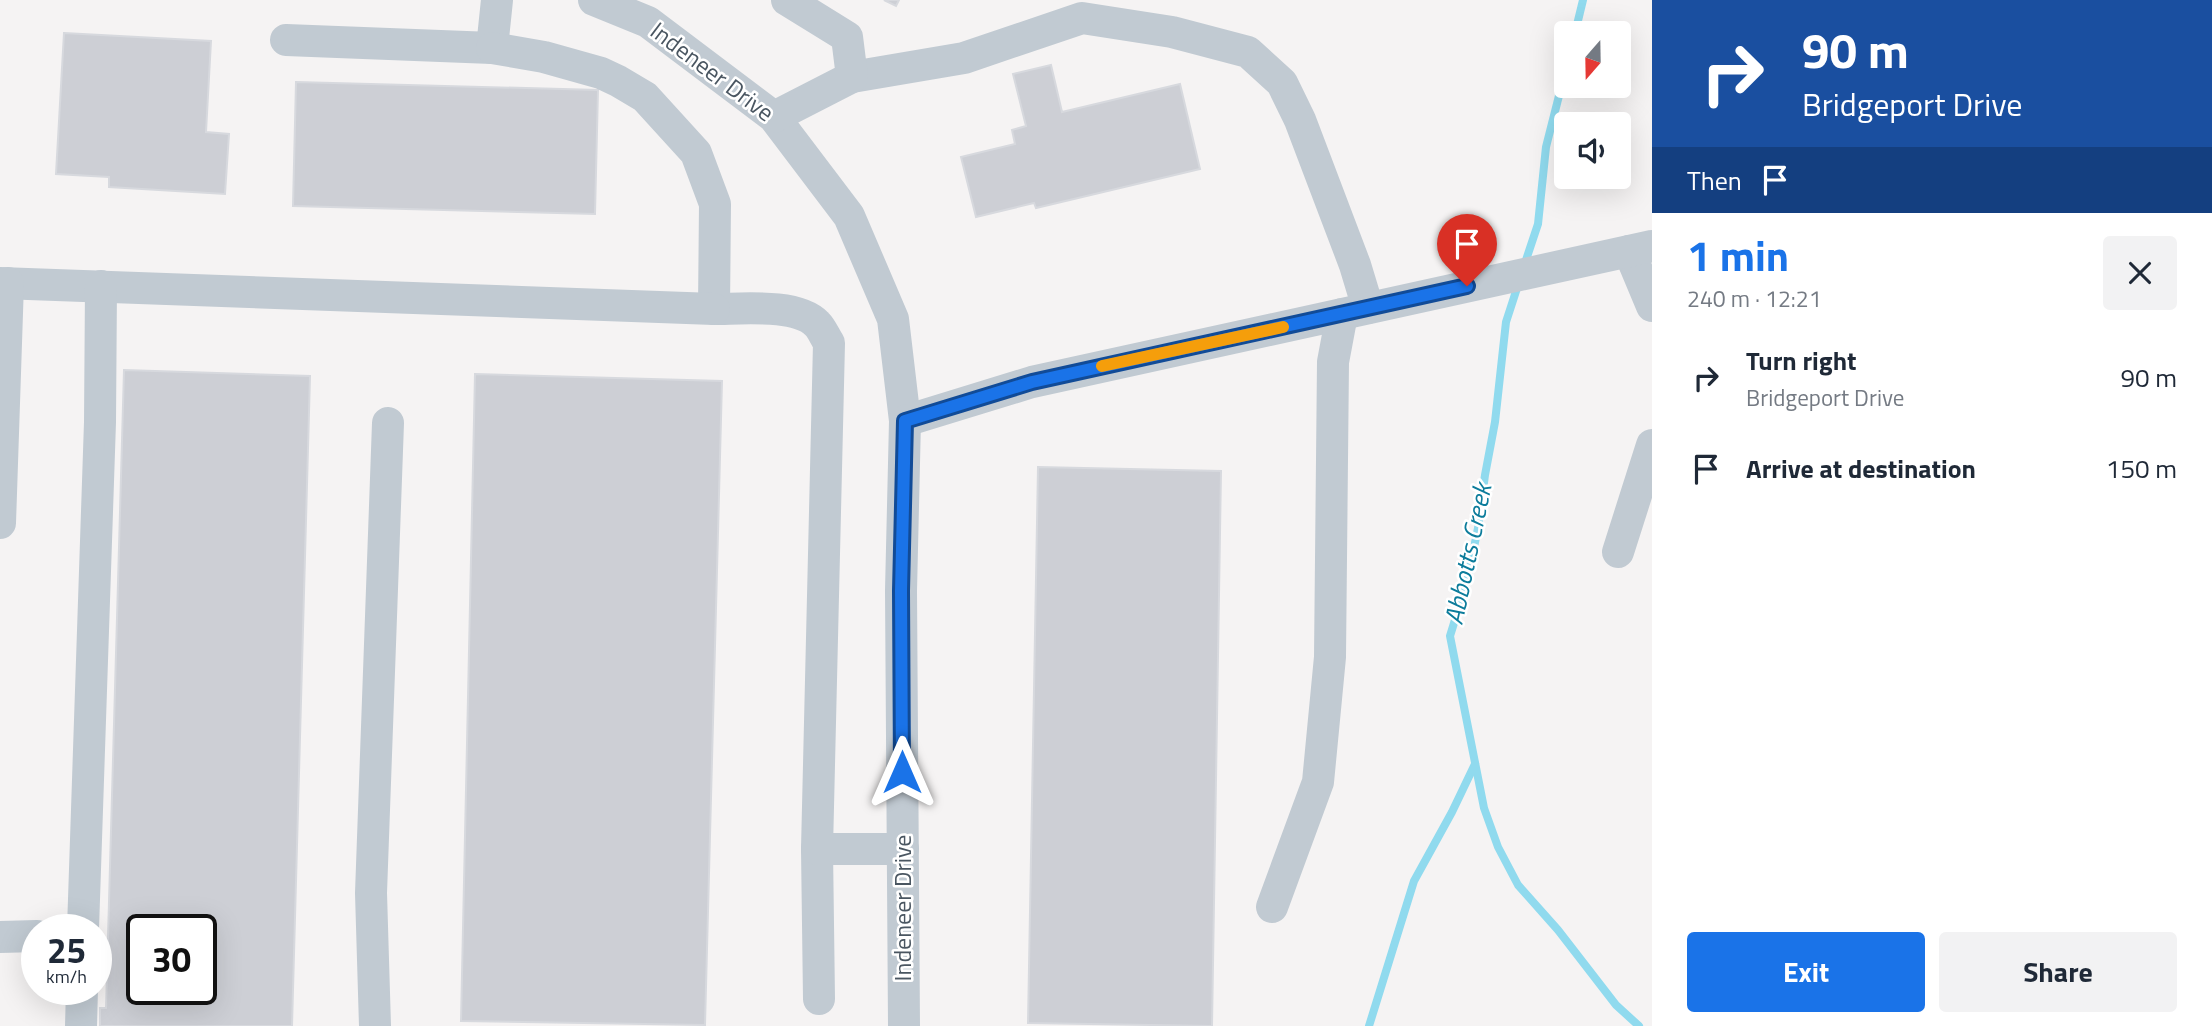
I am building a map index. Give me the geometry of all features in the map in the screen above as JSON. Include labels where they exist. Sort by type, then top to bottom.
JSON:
[{"type":"street","points":[[492,48],[497,0]]},
{"type":"street","name":"Indeneer Drive","points":[[594,0],[648,22],[774,117],[849,216],[893,319],[905,421],[901,591],[904,1026]]},
{"type":"street","points":[[787,0],[847,37],[852,77]]},
{"type":"street","points":[[774,117],[852,77],[964,58],[1082,18],[1172,32],[1248,52],[1282,83],[1300,120],[1355,265],[1355,311],[1333,362],[1330,657],[1318,782],[1272,907]]},
{"type":"street","points":[[286,40],[492,48],[544,57],[601,73],[645,97],[696,153],[715,204],[714,309]]},
{"type":"street","points":[[905,421],[1032,382],[1641,249],[1652,306]]},
{"type":"street","points":[[0,523],[4,283],[787,310],[810,318],[818,324],[829,343],[817,849],[819,999]]},
{"type":"street","points":[[84,914],[100,422],[101,286]]},
{"type":"street","points":[[375,1026],[371,893],[388,423]]},
{"type":"street","points":[[1618,552],[1652,445]]},
{"type":"street","points":[[817,849],[903,849]]},
{"type":"street","points":[[0,937],[21,936]]},
{"type":"street","points":[[81,1026],[82,1005]]},
{"type":"building","points":[[884,0],[899,0],[896,6]]},
{"type":"building","points":[[64,33],[211,41],[206,132],[229,134],[225,194],[109,187],[109,177],[56,174]]},
{"type":"building","points":[[1051,65],[1062,112],[1180,84],[1200,169],[1036,208],[1034,203],[976,217],[961,157],[1015,144],[1012,130],[1026,126],[1013,74]]},
{"type":"building","points":[[296,82],[598,90],[595,214],[293,206]]},
{"type":"building","points":[[124,370],[310,376],[292,1026],[100,1026],[100,1008],[112,1005],[112,914],[109,914]]},
{"type":"building","points":[[475,374],[722,381],[705,1025],[461,1021]]},
{"type":"building","points":[[1038,467],[1221,471],[1212,1026],[1028,1023]]},
{"type":"waterway","name":"Abbotts Creek","points":[[1578,21],[1583,0]]},
{"type":"waterway","name":"Abbotts Creek","points":[[1524,266],[1538,224],[1546,147],[1558,98]]},
{"type":"waterway","name":"Abbotts Creek","points":[[1519,282],[1506,322],[1495,422],[1478,528],[1467,581],[1450,636],[1484,808],[1498,847],[1518,885],[1558,930],[1616,1005],[1639,1026]]},
{"type":"waterway","name":"Abbotts Creek","points":[[1369,1026],[1414,881],[1475,764]]},
{"type":"slow traffic","points":[[1102,366],[1283,327]]},
{"type":"route","points":[[902,772],[901,591],[905,421],[1032,382],[1467,286]]}]
